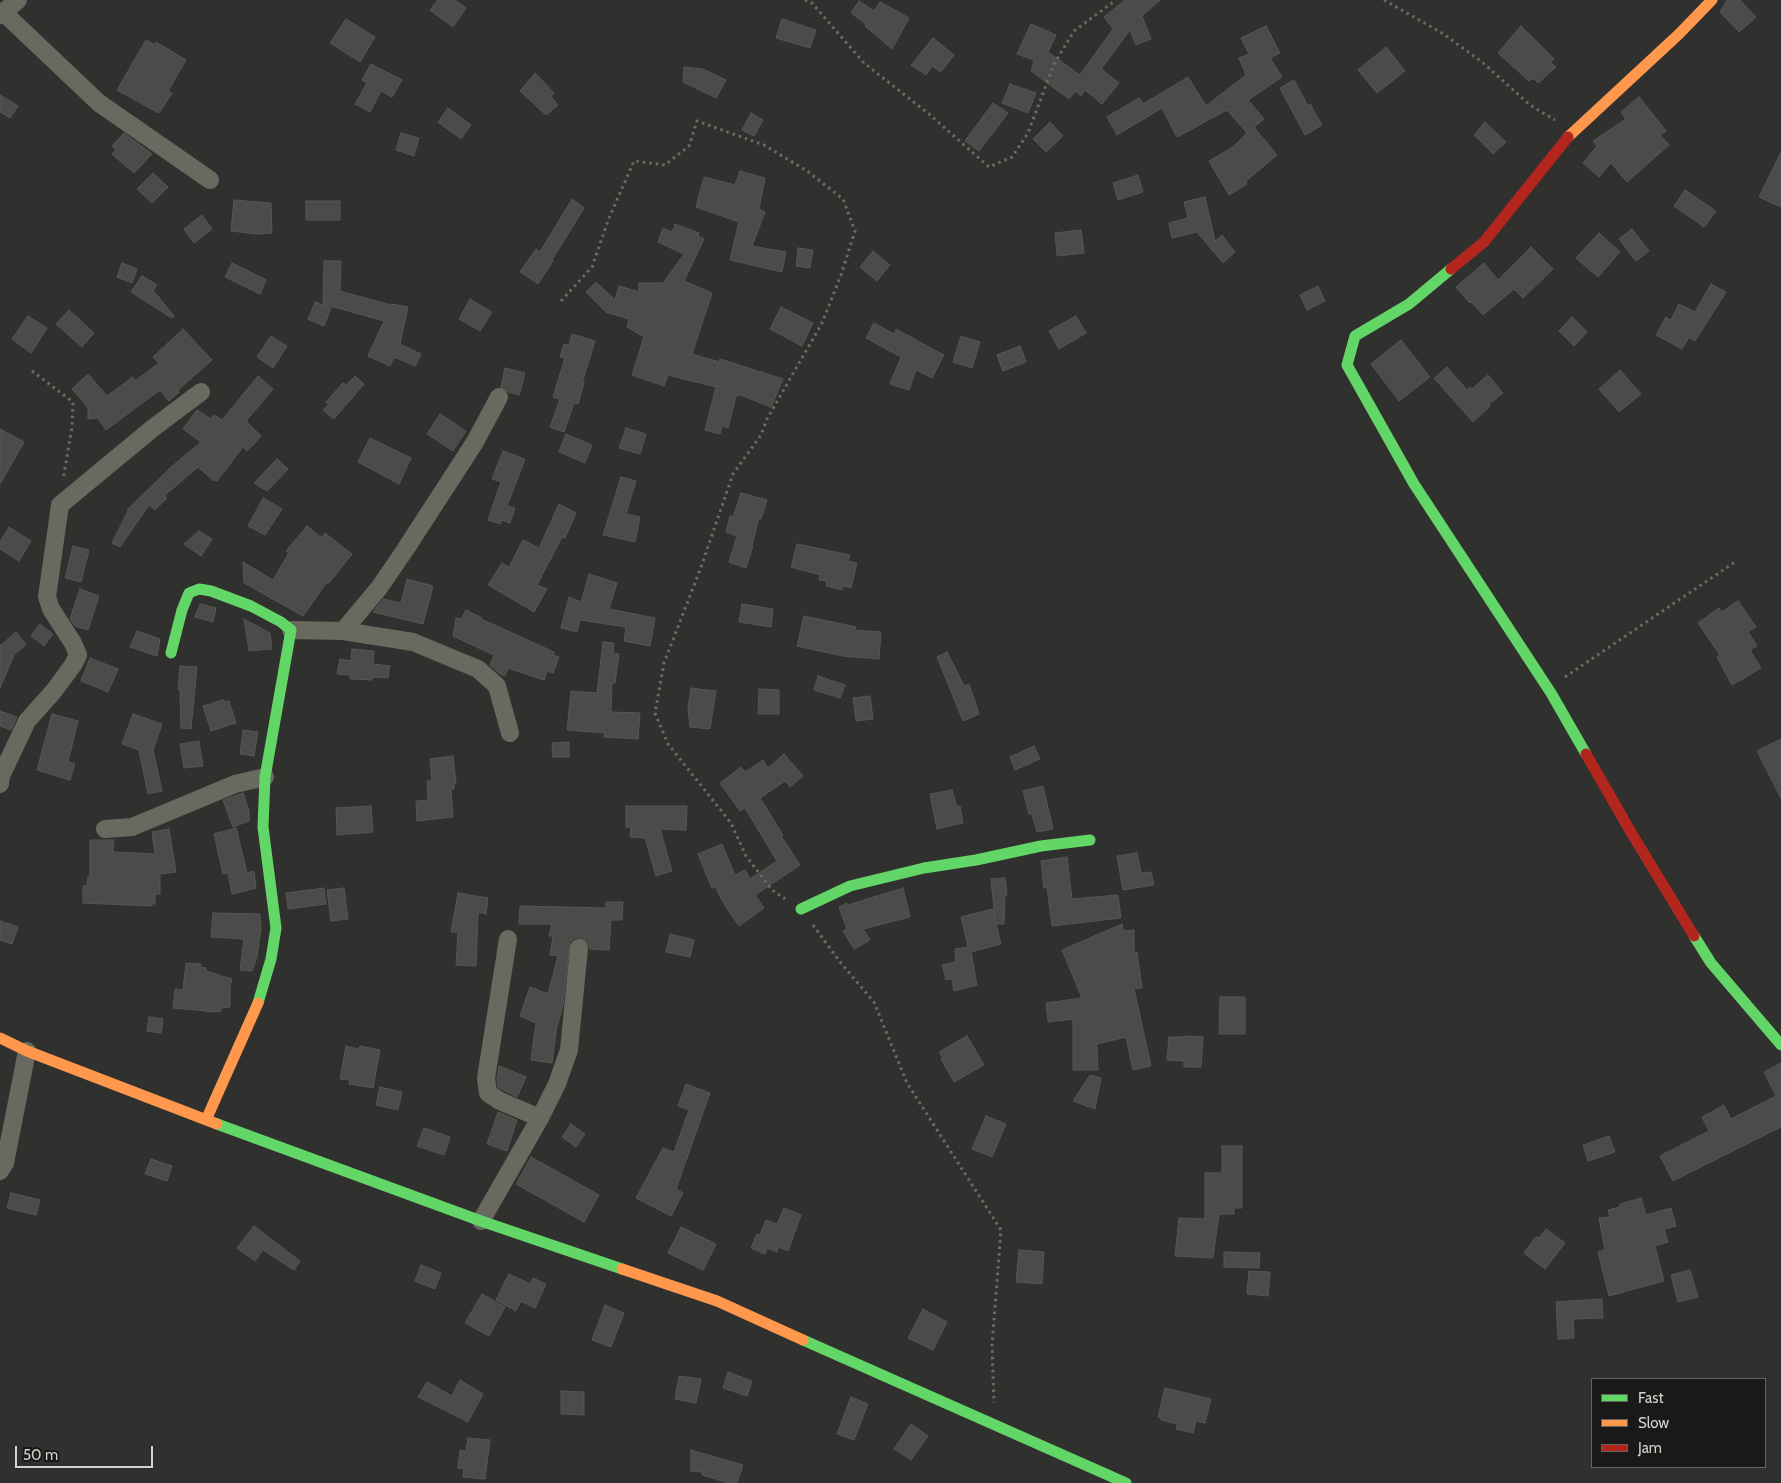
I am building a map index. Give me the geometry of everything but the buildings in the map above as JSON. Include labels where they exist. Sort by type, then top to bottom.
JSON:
[{"type":"street","points":[[18,0],[2,14],[99,103],[210,180]]},
{"type":"street","points":[[1712,0],[1679,34],[1572,131],[1484,242],[1409,304],[1355,336],[1347,365],[1414,484],[1548,688],[1632,834],[1711,963],[1781,1045]]},
{"type":"street","points":[[0,784],[1,776],[27,721],[53,692],[78,655],[73,643],[51,609],[47,597],[60,505],[153,428],[201,392]]},
{"type":"street","points":[[344,631],[379,588],[405,550],[475,442],[499,397]]},
{"type":"street","points":[[171,653],[182,610],[189,593],[199,589],[211,591],[251,606],[281,622],[290,630],[344,631],[413,642],[478,669],[497,686],[510,733]]},
{"type":"street","points":[[206,1120],[257,1005],[271,959],[276,928],[263,827],[265,778],[290,630]]},
{"type":"street","points":[[105,829],[132,827],[235,784],[265,778]]},
{"type":"street","points":[[800,909],[850,886],[924,868],[976,860],[1041,846],[1090,840]]},
{"type":"street","points":[[508,939],[486,1078],[488,1093],[500,1101],[540,1118]]},
{"type":"street","points":[[481,1221],[540,1118],[557,1084],[569,1050],[579,948]]},
{"type":"street","points":[[0,1038],[27,1051],[206,1120],[481,1221],[717,1301],[1126,1483]]},
{"type":"street","points":[[0,1171],[5,1163],[27,1051]]},
{"type":"path","points":[[805,0],[811,2],[864,62],[929,114],[989,166],[1012,157],[1028,133],[1054,64],[1074,31],[1116,0]]},
{"type":"path","points":[[1384,0],[1442,33],[1482,62],[1530,105],[1572,131]]},
{"type":"path","points":[[561,301],[592,267],[609,218],[634,161],[665,165],[689,146],[697,121],[764,145],[807,171],[843,199],[855,232],[841,275],[822,323],[767,420],[761,435],[733,474],[700,570],[664,663],[654,714],[668,744],[731,823],[746,856],[772,890],[800,909],[840,962],[874,1002],[907,1083],[1001,1230],[992,1346],[994,1409],[1006,1430]]},
{"type":"path","points":[[32,371],[73,402],[72,427],[60,505]]},
{"type":"path","points":[[1548,688],[1734,562]]},
{"type":"traffic: fast","points":[[1451,269],[1409,304],[1355,336],[1347,365],[1414,484],[1551,693],[1586,754]]},
{"type":"traffic: fast","points":[[171,653],[182,610],[189,593],[199,589],[211,591],[251,606],[281,622],[291,630],[265,777],[263,827],[276,928],[271,959],[258,1003]]},
{"type":"traffic: fast","points":[[801,909],[850,886],[924,868],[976,860],[1041,846],[1090,840]]},
{"type":"traffic: fast","points":[[1694,936],[1711,963],[1781,1045]]},
{"type":"traffic: fast","points":[[217,1124],[481,1221],[622,1269]]},
{"type":"traffic: fast","points":[[803,1340],[1126,1483]]},
{"type":"traffic: slow","points":[[1568,137],[1679,34],[1712,0]]},
{"type":"traffic: slow","points":[[206,1120],[258,1003]]},
{"type":"traffic: slow","points":[[0,1038],[27,1051],[217,1124]]},
{"type":"traffic: slow","points":[[622,1269],[717,1301],[803,1340]]},
{"type":"traffic: jam","points":[[1451,269],[1484,242],[1568,137]]},
{"type":"traffic: jam","points":[[1586,754],[1694,936]]}]
